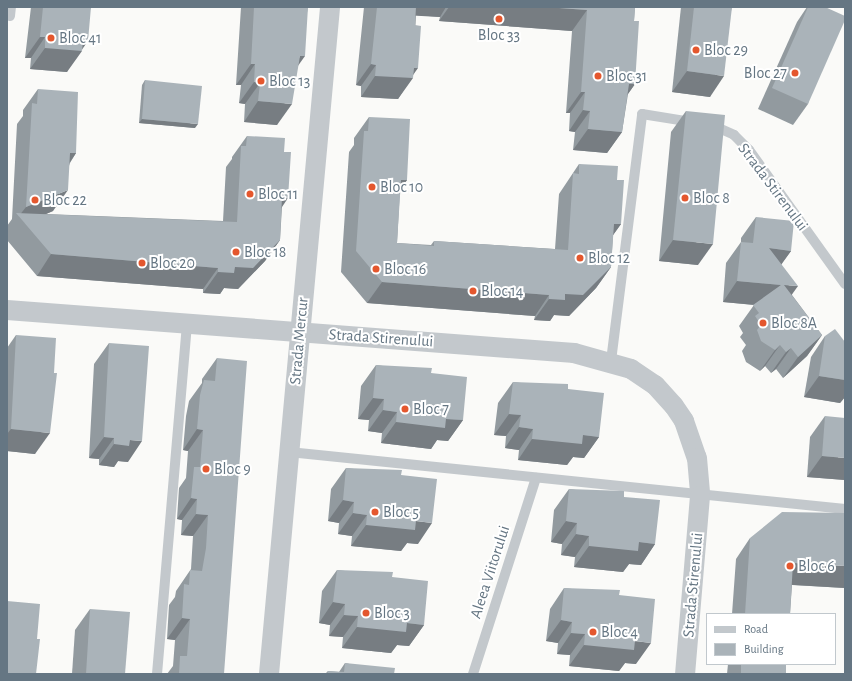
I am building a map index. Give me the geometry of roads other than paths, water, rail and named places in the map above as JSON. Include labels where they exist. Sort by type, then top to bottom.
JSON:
[{"type":"street","name":"Strada Mercur","points":[[269,674],[330,7]]},
{"type":"street","name":"Strada Stirenului","points":[[7,310],[574,353],[611,361],[631,369],[655,385],[684,421],[697,458],[700,496],[685,674]]},
{"type":"lane","name":"Strada Stirenului","points":[[611,361],[642,114],[711,124],[734,136],[748,150],[845,284]]},
{"type":"lane","points":[[157,674],[187,324]]},
{"type":"lane","points":[[289,452],[700,496],[845,508]]},
{"type":"lane","name":"Aleea Viitorului","points":[[473,674],[536,478]]},
{"type":"place","name":"Bloc 33","points":[[499,19]]},
{"type":"place","name":"Bloc 41","points":[[51,38]]},
{"type":"place","name":"Bloc 29","points":[[696,50]]},
{"type":"place","name":"Bloc 27","points":[[795,73]]},
{"type":"place","name":"Bloc 31","points":[[598,76]]},
{"type":"place","name":"Bloc 13","points":[[261,81]]},
{"type":"place","name":"Bloc 10","points":[[372,187]]},
{"type":"place","name":"Bloc 11","points":[[250,194]]},
{"type":"place","name":"Bloc 8","points":[[685,198]]},
{"type":"place","name":"Bloc 22","points":[[35,200]]},
{"type":"place","name":"Bloc 18","points":[[236,252]]},
{"type":"place","name":"Bloc 12","points":[[580,258]]},
{"type":"place","name":"Bloc 20","points":[[142,263]]},
{"type":"place","name":"Bloc 16","points":[[376,269]]},
{"type":"place","name":"Bloc 14","points":[[473,291]]},
{"type":"place","name":"Bloc 8A","points":[[763,323]]},
{"type":"place","name":"Bloc 7","points":[[405,409]]},
{"type":"place","name":"Bloc 9","points":[[206,469]]},
{"type":"place","name":"Bloc 5","points":[[375,512]]},
{"type":"place","name":"Bloc 6","points":[[790,566]]},
{"type":"place","name":"Bloc 3","points":[[366,613]]},
{"type":"place","name":"Bloc 4","points":[[593,632]]}]
